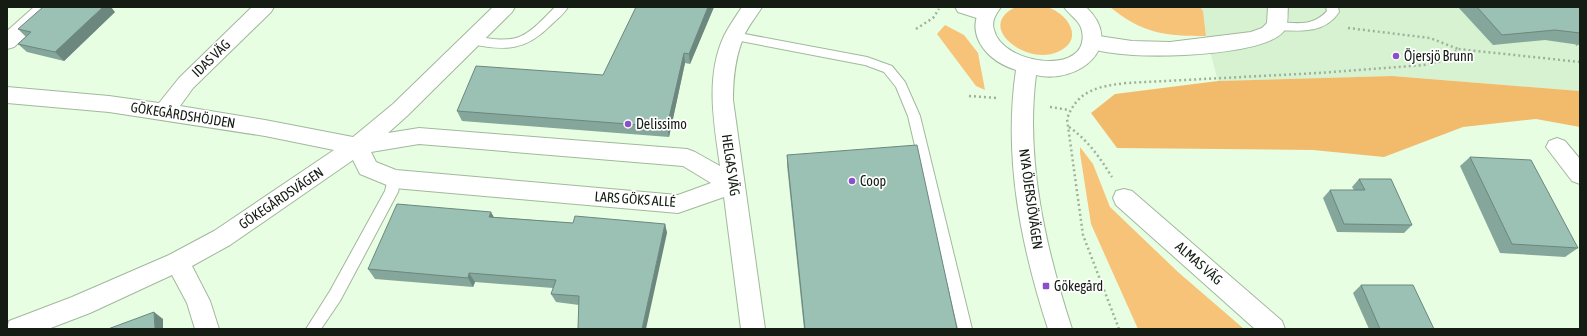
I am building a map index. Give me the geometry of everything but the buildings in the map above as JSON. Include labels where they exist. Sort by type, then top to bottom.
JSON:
[{"type":"street","points":[[7,42],[46,7]]},
{"type":"street","name":"IDAS VÄG","points":[[164,112],[186,82],[264,7]]},
{"type":"street","name":"GÖKEGÅRDSVÄGEN","points":[[18,329],[80,305],[177,262],[222,238],[357,146],[400,110],[505,7]]},
{"type":"street","name":"HELGAS VÄG","points":[[752,7],[734,36],[726,59],[722,85],[723,110],[753,329]]},
{"type":"street","points":[[965,7],[988,11],[984,25],[990,43],[1006,58],[1027,66],[1049,69],[1067,66],[1074,63],[1086,54],[1090,48],[1092,42],[1089,24],[1082,13],[1074,7]]},
{"type":"street","points":[[1092,42],[1132,48],[1170,49],[1222,44],[1253,39],[1269,33],[1278,17]]},
{"type":"street","name":"NYA ÖJERSJÖVÄGEN","points":[[1027,66],[1022,102],[1023,142],[1032,225],[1046,286],[1060,329]]},
{"type":"street","name":"GÖKEGÅRDSHÖJDEN","points":[[7,96],[109,104],[265,128],[357,146]]},
{"type":"street","points":[[357,146],[419,136],[687,158],[733,185]]},
{"type":"street","name":"LARS GÖKS ALLÉ","points":[[357,146],[368,168],[394,180],[678,204],[733,185]]},
{"type":"street","points":[[1557,147],[1580,175]]},
{"type":"street","name":"ALMAS VÄG","points":[[1124,198],[1273,329]]},
{"type":"street","points":[[177,262],[198,301],[208,329]]},
{"type":"lane","points":[[472,40],[500,45],[514,44],[528,39],[562,7]]},
{"type":"lane","points":[[1278,17],[1309,27],[1325,21],[1333,12],[1332,7]]},
{"type":"lane","points":[[734,36],[867,61],[888,69],[901,85],[914,116],[965,329]]},
{"type":"lane","points":[[313,329],[335,296],[391,192],[394,180]]},
{"type":"path","points":[[916,29],[933,18],[940,7]]},
{"type":"path","points":[[1325,21],[1340,26],[1430,38],[1458,49],[1580,62]]},
{"type":"path","points":[[1576,44],[1580,47]]},
{"type":"path","points":[[1119,329],[1083,235],[1067,119],[1069,110],[1081,97],[1091,90],[1103,86],[1424,65],[1447,60],[1458,49]]},
{"type":"path","points":[[1068,126],[1080,134],[1100,156],[1124,198]]},
{"type":"shaded area","points":[[1042,6],[1058,12],[1064,17],[1072,30],[1070,43],[1064,49],[1055,53],[1043,55],[1030,53],[1018,48],[1008,41],[1002,33],[1000,24],[1005,15],[1016,7]]},
{"type":"shaded area","points":[[1110,7],[1200,7],[1203,11],[1206,36],[1155,32],[1133,23]]},
{"type":"shaded area","name":"Öjersjö Brunn","points":[[1200,7],[1580,7],[1580,91],[1393,76],[1218,81],[1206,36],[1203,11]]},
{"type":"shaded area","points":[[945,25],[964,35],[978,53],[985,90],[976,86],[937,34]]},
{"type":"shaded area","points":[[1392,76],[1580,91],[1580,127],[1536,119],[1463,127],[1384,157],[1313,150],[1117,148],[1091,113],[1115,94],[1218,81]]},
{"type":"shaded area","points":[[1080,147],[1093,164],[1110,207],[1178,272],[1244,329],[1138,329],[1091,224]]},
{"type":"place","name":"Öjersjö Brunn","points":[[1396,56]]},
{"type":"place","name":"Delissimo","points":[[628,124]]},
{"type":"place","name":"Coop","points":[[852,181]]},
{"type":"place","name":"Gökegård","points":[[1046,286]]}]
